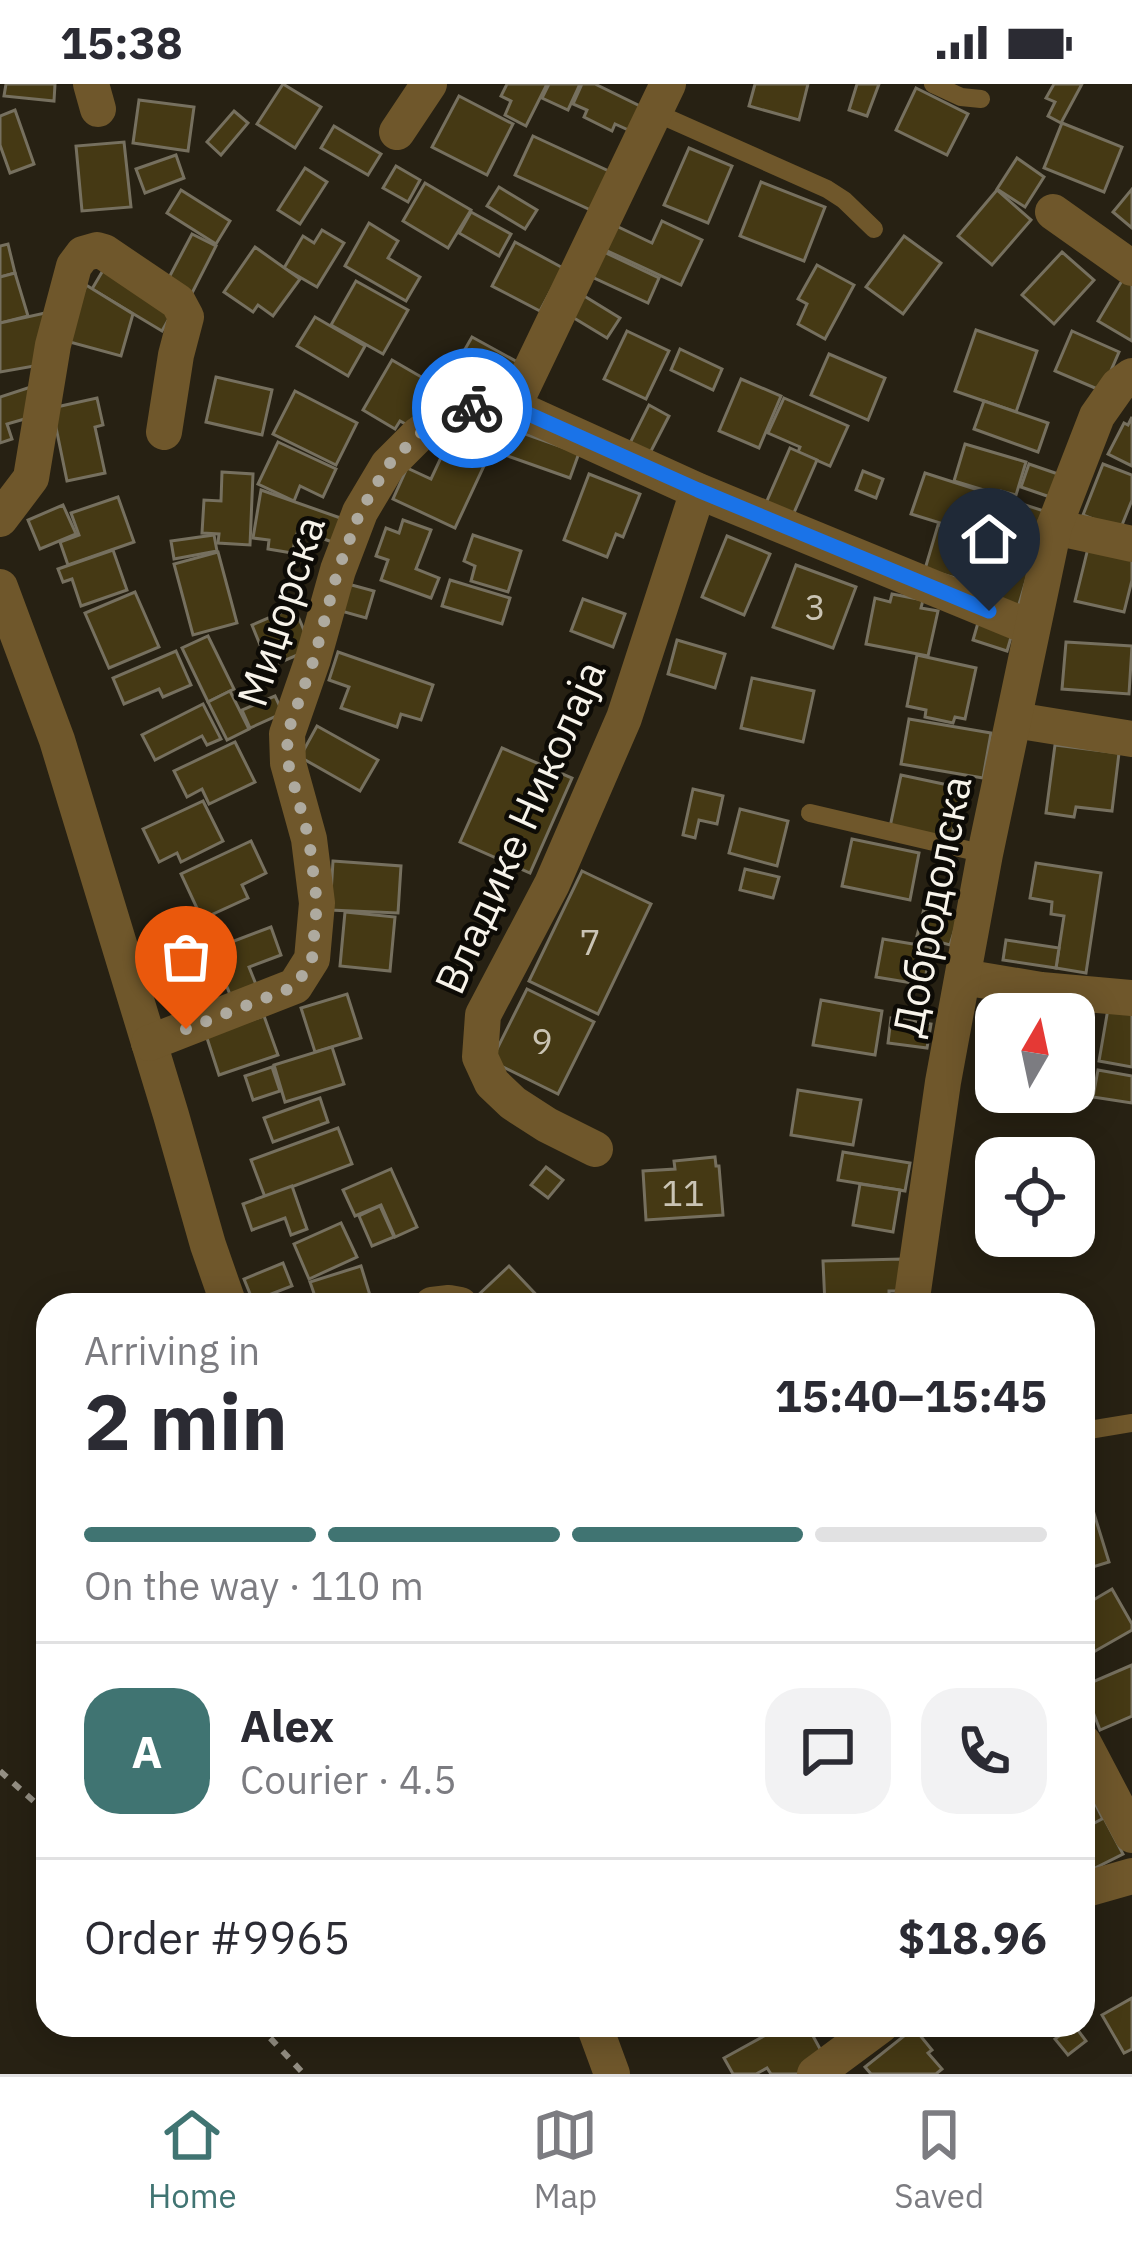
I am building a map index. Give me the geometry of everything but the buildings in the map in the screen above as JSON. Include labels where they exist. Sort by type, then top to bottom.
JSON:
[{"type":"street","points":[[397,132],[429,84]]},
{"type":"street","points":[[661,98],[513,407],[698,490],[1031,628]]},
{"type":"street","points":[[1053,212],[1132,268]]},
{"type":"street","points":[[0,519],[31,478],[52,345],[74,266],[83,254],[104,252],[178,302],[186,317],[164,432]]},
{"type":"street","name":"Добродолска","points":[[913,1293],[943,1082],[1054,527],[1097,416],[1118,386],[1132,376]]},
{"type":"street","name":"Миџорска","points":[[149,1043],[296,986],[312,959],[317,903],[309,839],[288,763],[287,734],[338,570],[360,512],[388,465],[418,435],[439,420],[476,407],[513,407]]},
{"type":"street","name":"Владике Николаја","points":[[596,1149],[547,1125],[492,1084],[481,1057],[483,1015],[552,884],[624,718],[698,490]]},
{"type":"street","points":[[1054,527],[1132,544]]},
{"type":"street","points":[[0,587],[57,740],[225,1293]]},
{"type":"street","points":[[1015,720],[1132,739]]},
{"type":"street","points":[[963,977],[1132,998]]},
{"type":"street","points":[[1095,1765],[1132,1835]]},
{"type":"street","points":[[1095,1887],[1132,1876]]},
{"type":"street","points":[[598,2037],[612,2074]]},
{"type":"street","points":[[826,2070],[866,2037]]},
{"type":"lane","points":[[932,84],[961,97],[981,99]]},
{"type":"lane","points":[[661,98],[844,200],[874,229]]},
{"type":"lane","points":[[810,813],[986,854]]},
{"type":"lane","points":[[1095,1429],[1132,1424]]},
{"type":"path","points":[[0,1771],[36,1803]]},
{"type":"path","points":[[269,2037],[304,2074]]},
{"type":"way so far","points":[[186,1029],[296,986],[312,959],[317,903],[309,839],[288,763],[287,734],[360,512],[388,465],[418,435],[439,420],[472,408]]},
{"type":"route","points":[[472,408],[513,407],[989,611]]}]
